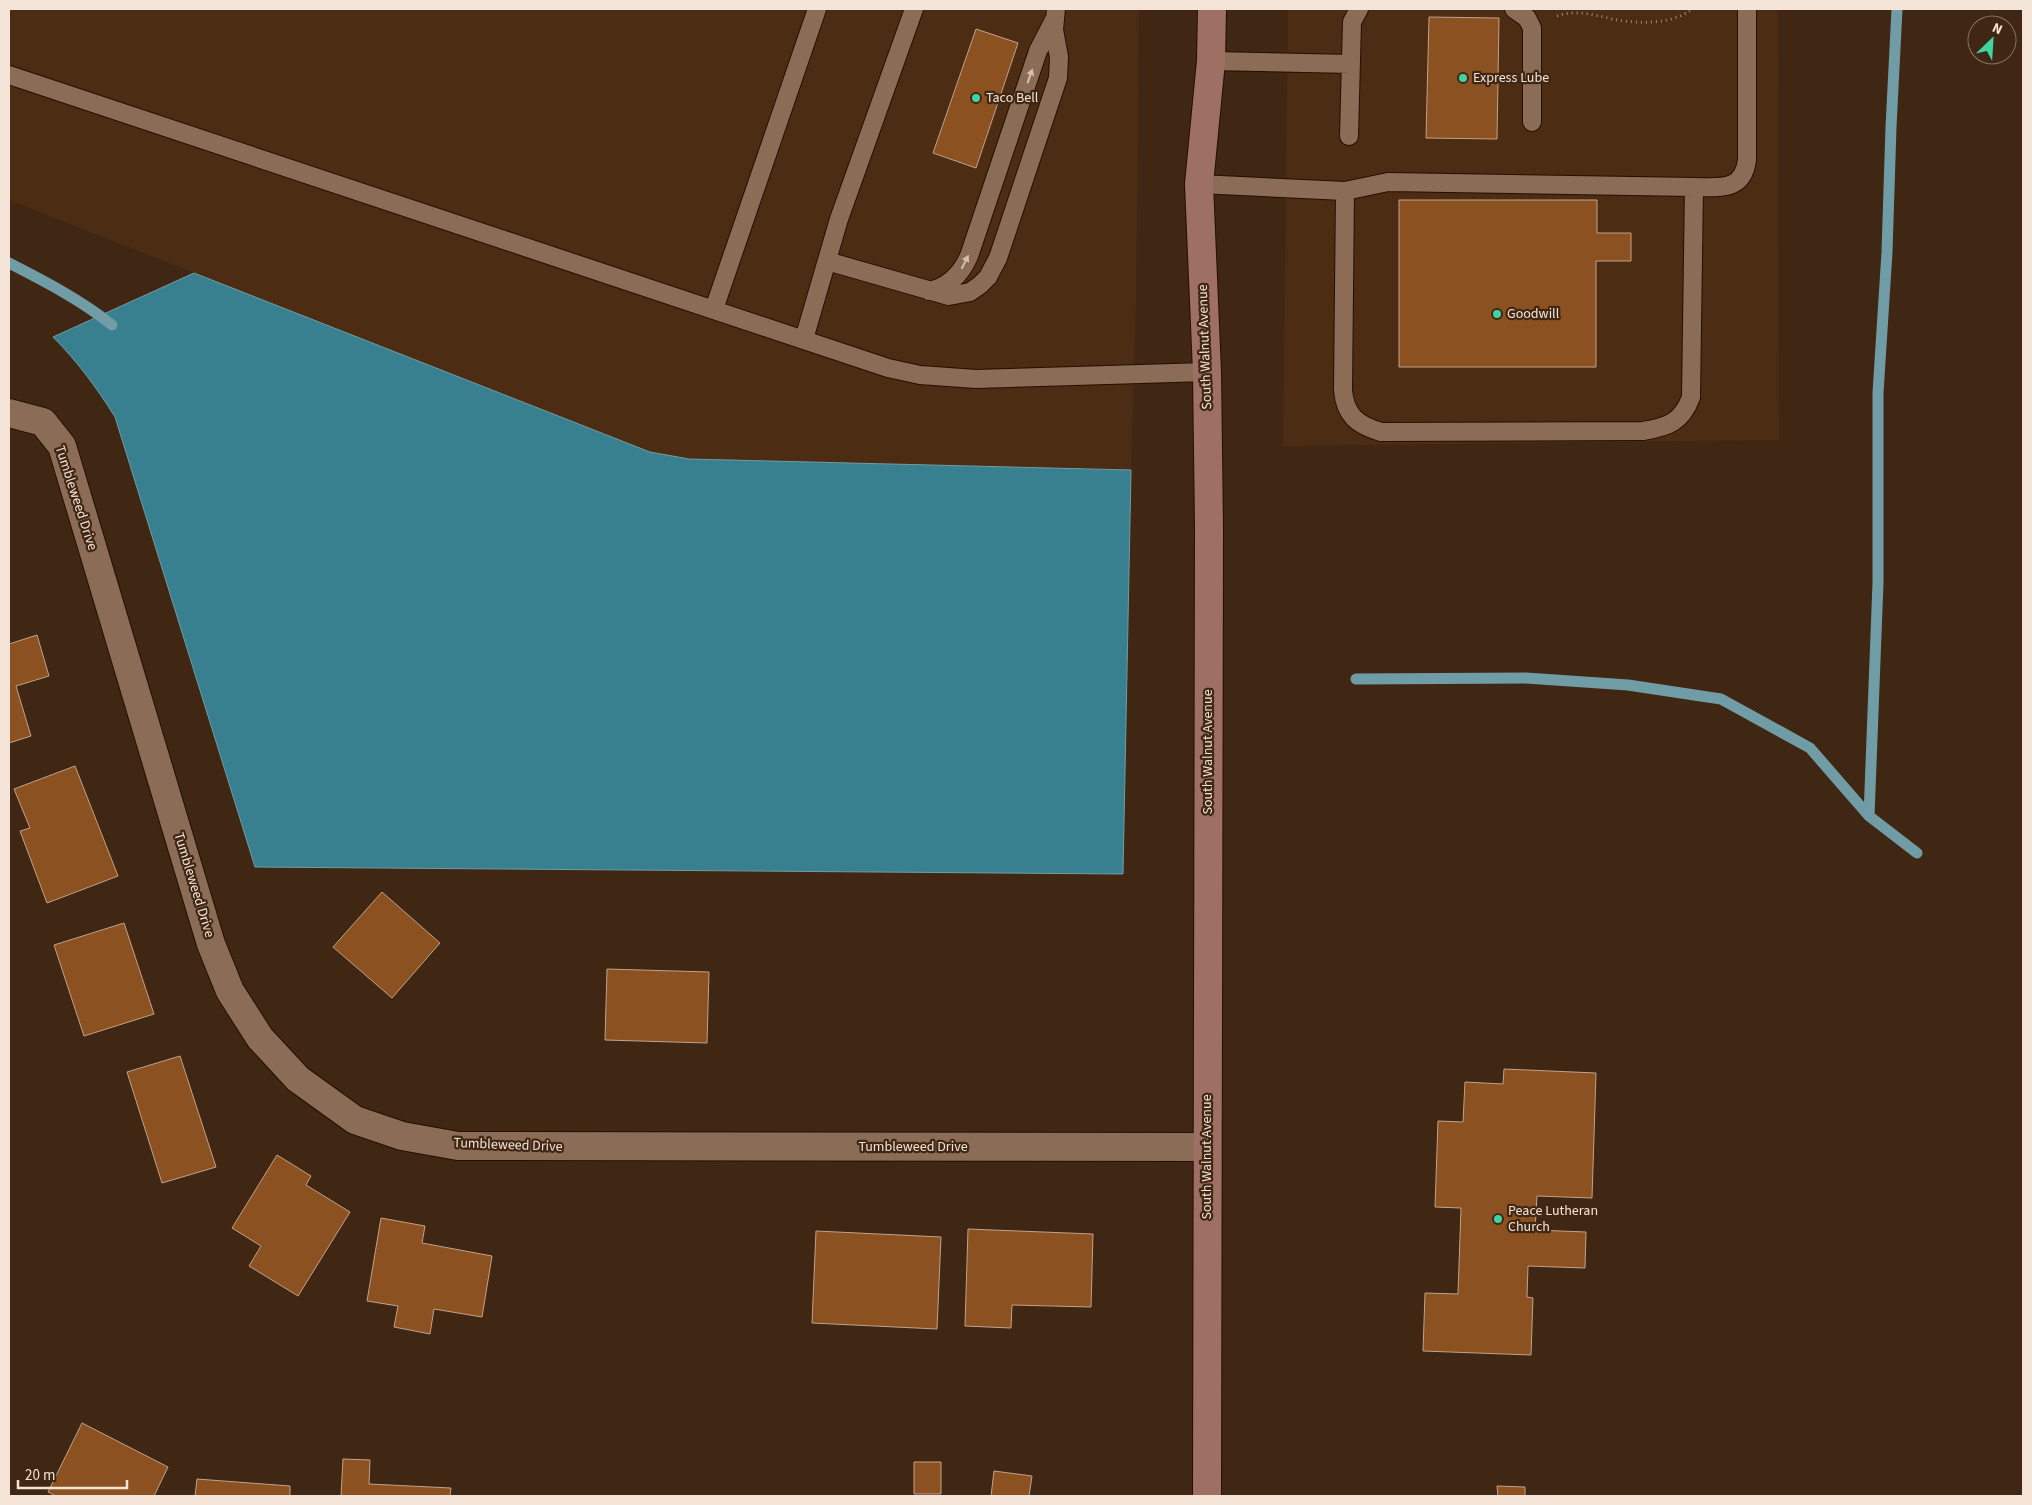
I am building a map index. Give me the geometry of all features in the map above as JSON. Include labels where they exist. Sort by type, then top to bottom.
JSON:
[{"type":"street","name":"South Walnut Avenue","points":[[1207,1496],[1206,1147],[1209,548],[1207,372],[1199,184],[1211,60],[1212,9]]},
{"type":"street","name":"Tumbleweed Drive","points":[[9,413],[43,422],[62,446],[211,944],[230,991],[260,1038],[298,1079],[355,1120],[402,1136],[458,1146],[1206,1147]]},
{"type":"lane","points":[[714,309],[817,9]]},
{"type":"lane","points":[[804,339],[843,210],[914,9]]},
{"type":"lane","points":[[1349,136],[1352,22],[1359,9]]},
{"type":"lane","points":[[1514,9],[1527,18],[1532,28],[1532,122]]},
{"type":"lane","points":[[1199,184],[1345,191],[1388,182],[1730,186],[1739,180],[1746,170],[1747,9]]},
{"type":"lane","points":[[827,260],[949,296],[965,294],[980,285],[994,268],[1058,78],[1059,67],[1054,38],[1056,13]]},
{"type":"lane","points":[[929,291],[938,289],[954,279],[969,256],[1038,51],[1056,13]]},
{"type":"lane","points":[[1211,60],[1351,64]]},
{"type":"lane","points":[[9,75],[888,368],[949,379],[1207,372]]},
{"type":"lane","points":[[1345,191],[1343,390],[1346,409],[1361,425],[1381,432],[1644,430],[1658,428],[1680,418],[1687,409],[1691,397],[1694,187]]},
{"type":"path","points":[[1532,28],[1560,14],[1574,13],[1620,21],[1640,22],[1678,17],[1692,9]]},
{"type":"shaded area","points":[[9,9],[1139,9],[1136,303],[1131,470],[689,459],[650,452],[9,200]]},
{"type":"shaded area","points":[[1288,9],[1778,9],[1779,440],[1283,446]]},
{"type":"water","points":[[194,273],[650,452],[689,459],[1131,470],[1123,874],[255,867],[115,417],[86,375],[53,337]]},
{"type":"building","name":"Express Lube","points":[[1429,17],[1499,18],[1497,139],[1426,138]]},
{"type":"building","name":"Taco Bell","points":[[976,29],[1018,43],[976,168],[933,153]]},
{"type":"building","name":"Goodwill","points":[[1399,200],[1597,200],[1597,233],[1631,233],[1631,261],[1596,261],[1596,367],[1399,367]]},
{"type":"building","points":[[37,635],[49,676],[16,686],[31,736],[9,743],[9,644]]},
{"type":"building","points":[[75,766],[118,876],[47,903],[20,831],[30,828],[14,789]]},
{"type":"building","points":[[382,892],[440,943],[392,998],[333,947]]},
{"type":"building","points":[[124,923],[154,1014],[84,1036],[54,945]]},
{"type":"building","points":[[607,969],[709,972],[707,1043],[605,1040]]},
{"type":"building","points":[[180,1056],[216,1167],[162,1183],[127,1072]]},
{"type":"building","name":"Peace Lutheran Church","points":[[1504,1069],[1596,1073],[1592,1198],[1537,1196],[1535,1230],[1586,1232],[1585,1268],[1528,1266],[1527,1297],[1533,1298],[1531,1355],[1423,1351],[1425,1293],[1458,1294],[1461,1208],[1435,1207],[1438,1121],[1463,1122],[1465,1082],[1503,1084]]},
{"type":"building","points":[[277,1155],[311,1176],[306,1185],[350,1212],[298,1296],[249,1266],[261,1246],[232,1228]]},
{"type":"building","points":[[381,1218],[425,1226],[422,1243],[492,1256],[482,1317],[434,1309],[430,1334],[394,1327],[398,1306],[367,1301]]},
{"type":"building","points":[[968,1229],[1093,1234],[1091,1307],[1012,1305],[1011,1328],[965,1326]]},
{"type":"building","points":[[816,1231],[941,1237],[937,1329],[812,1323]]},
{"type":"building","points":[[82,1423],[168,1467],[154,1496],[56,1496],[48,1492]]},
{"type":"building","points":[[343,1459],[370,1460],[369,1484],[451,1488],[450,1496],[341,1496]]},
{"type":"building","points":[[914,1462],[941,1462],[941,1494],[914,1494]]},
{"type":"building","points":[[994,1471],[1032,1476],[1029,1496],[991,1496]]},
{"type":"building","points":[[197,1479],[290,1486],[290,1496],[195,1496]]},
{"type":"building","points":[[1497,1486],[1525,1487],[1525,1496],[1498,1496]]},
{"type":"waterway","points":[[1869,816],[1878,583],[1878,393],[1887,252],[1897,9]]},
{"type":"waterway","points":[[9,263],[75,299],[112,325]]},
{"type":"waterway","points":[[1356,679],[1526,678],[1628,685],[1721,699],[1810,748],[1869,816],[1917,853]]},
{"type":"place","name":"Express Lube","points":[[1463,78]]},
{"type":"place","name":"Taco Bell","points":[[976,98]]},
{"type":"place","name":"Goodwill","points":[[1497,314]]},
{"type":"place","name":"Peace Lutheran Church","points":[[1498,1219]]}]
